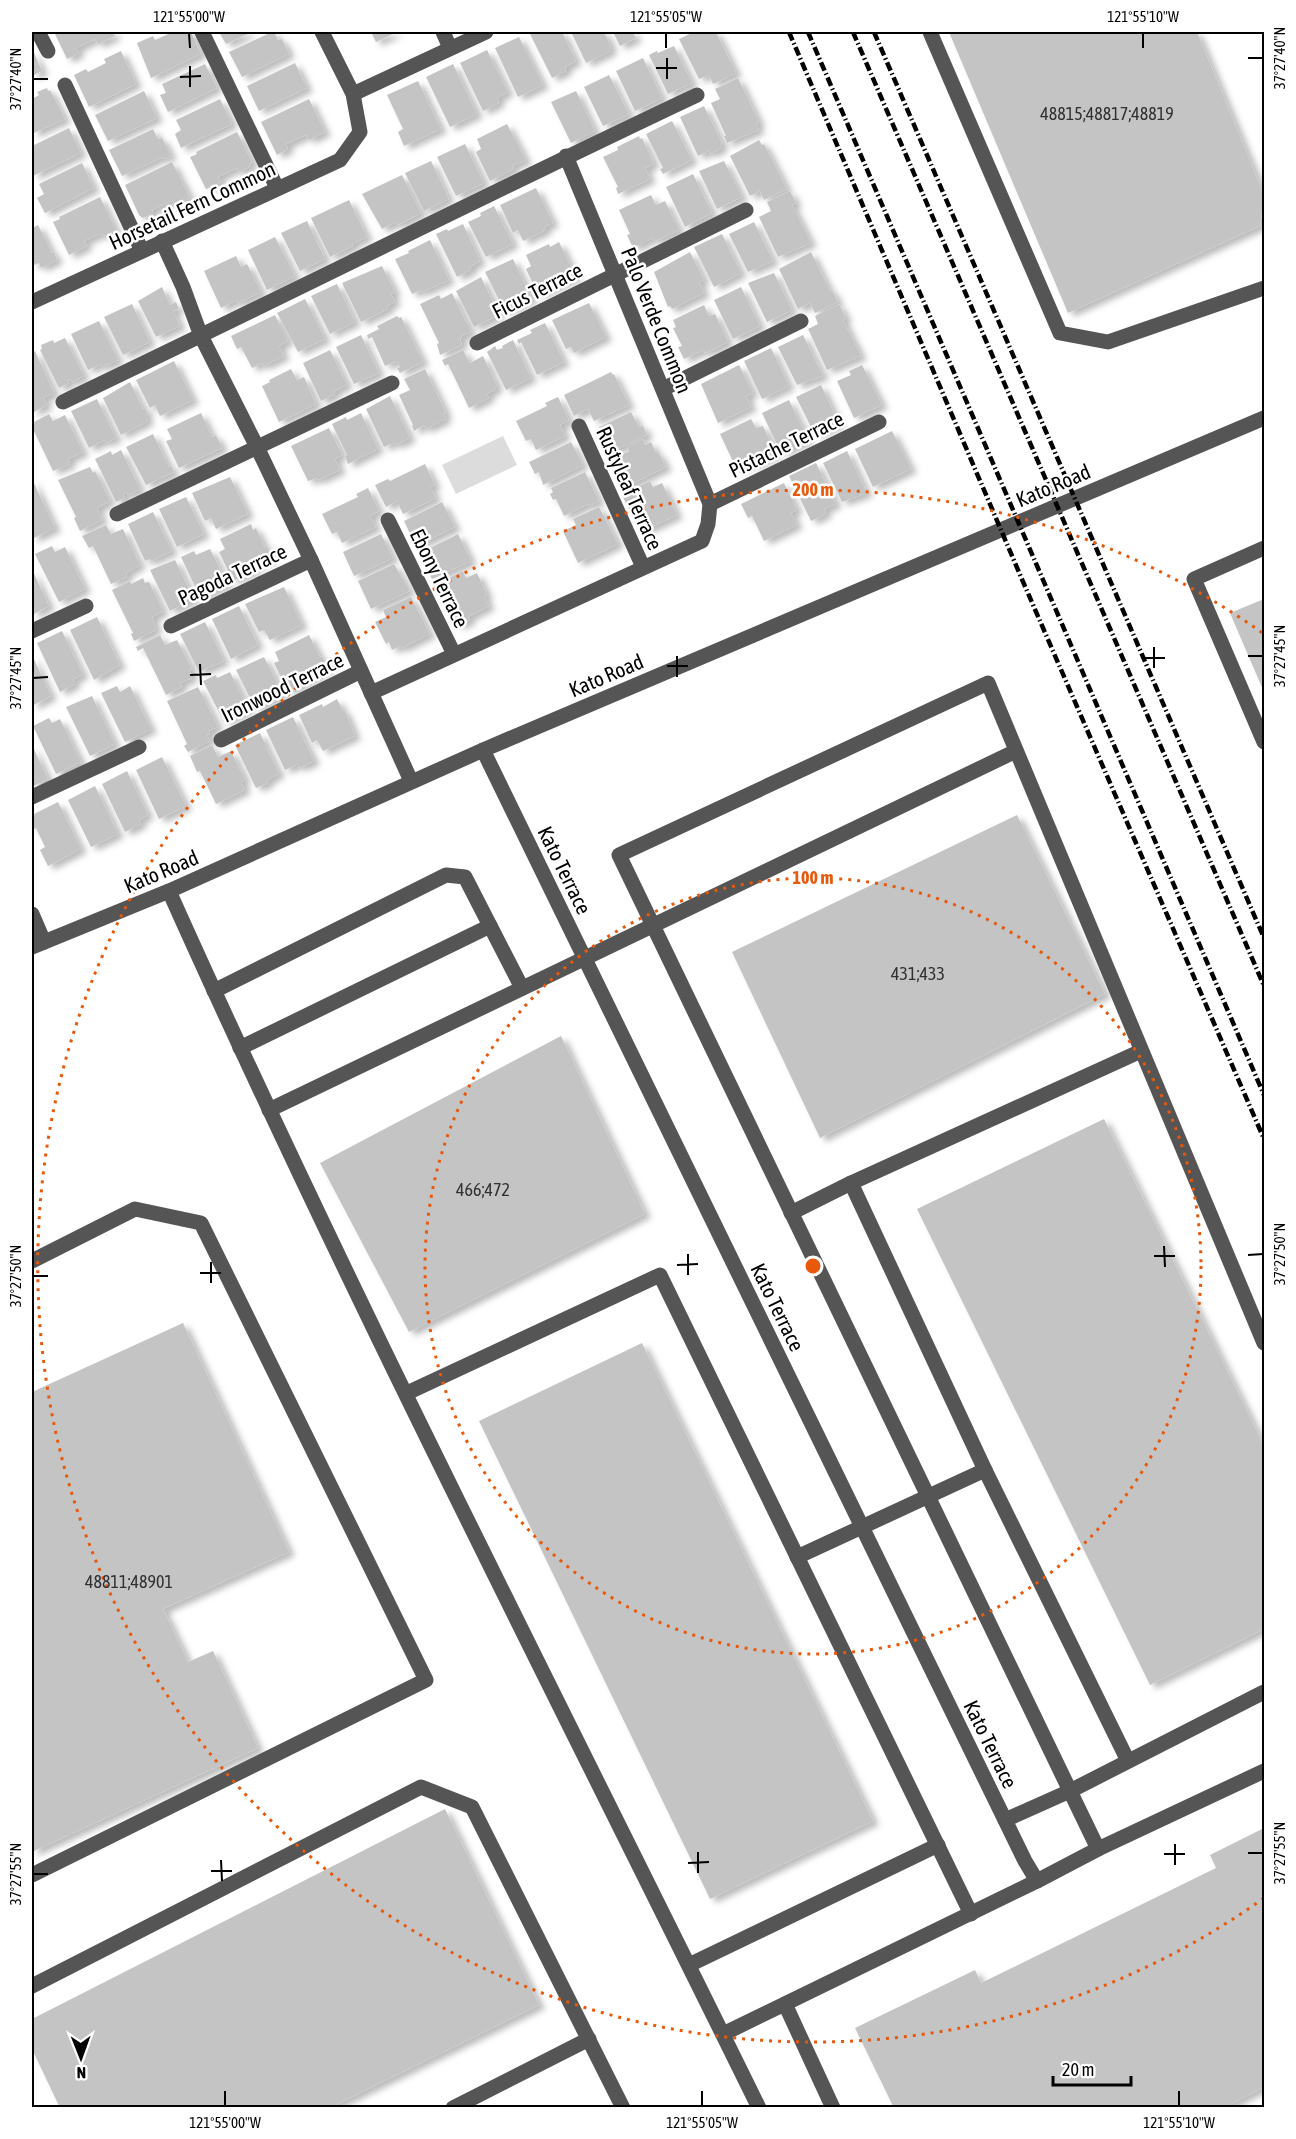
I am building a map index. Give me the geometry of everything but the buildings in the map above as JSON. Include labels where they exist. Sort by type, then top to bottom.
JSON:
[{"type":"street","points":[[38,32],[48,51]]},
{"type":"street","points":[[202,32],[277,188]]},
{"type":"street","points":[[322,32],[352,94],[486,32]]},
{"type":"street","points":[[442,32],[450,48]]},
{"type":"street","points":[[930,32],[1060,333],[1108,342],[1264,288]]},
{"type":"street","points":[[65,86],[142,251]]},
{"type":"street","name":"Horsetail Fern Common","points":[[32,302],[340,160],[360,132],[352,94]]},
{"type":"street","points":[[63,402],[380,246],[697,95]]},
{"type":"street","name":"Palo Verde Common","points":[[566,156],[710,504]]},
{"type":"street","name":"Ficus Terrace","points":[[477,343],[746,210]]},
{"type":"street","points":[[162,242],[183,287],[201,336],[311,560],[411,781]]},
{"type":"street","points":[[663,389],[801,321]]},
{"type":"street","points":[[117,514],[392,383]]},
{"type":"street","name":"Kato Road","points":[[38,945],[169,891],[483,750],[1264,418]]},
{"type":"street","name":"Pistache Terrace","points":[[710,504],[879,422]]},
{"type":"street","name":"Rustyleaf Terrace","points":[[579,426],[643,567]]},
{"type":"street","points":[[371,693],[702,541],[708,524],[710,504]]},
{"type":"street","name":"Ebony Terrace","points":[[388,520],[454,654]]},
{"type":"street","points":[[1264,548],[1194,579],[1264,742]]},
{"type":"street","name":"Pagoda Terrace","points":[[171,626],[311,560]]},
{"type":"street","points":[[32,631],[86,606]]},
{"type":"street","name":"Ironwood Terrace","points":[[221,740],[361,671]]},
{"type":"street","points":[[1098,1849],[619,855],[988,683],[1264,1343]]},
{"type":"street","points":[[32,797],[139,747]]},
{"type":"street","name":"Kato Terrace","points":[[483,750],[1036,1881]]},
{"type":"street","points":[[269,1110],[1017,751]]},
{"type":"street","points":[[214,991],[446,875],[465,877],[522,988]]},
{"type":"street","points":[[169,891],[269,1110],[759,2108]]},
{"type":"street","points":[[32,914],[38,945]]},
{"type":"street","points":[[240,1048],[490,926]]},
{"type":"street","points":[[791,1213],[851,1183],[1141,1051]]},
{"type":"street","points":[[851,1183],[985,1470],[1128,1761]]},
{"type":"street","points":[[32,1261],[135,1209],[201,1223],[426,1680],[32,1875]]},
{"type":"street","points":[[407,1394],[660,1275],[971,1914]]},
{"type":"street","points":[[797,1557],[985,1470]]},
{"type":"street","points":[[1005,1820],[1070,1791],[1264,1692]]},
{"type":"street","points":[[723,2034],[971,1914],[1098,1849],[1264,1771]]},
{"type":"street","points":[[32,1986],[421,1787],[472,1807],[623,2108]]},
{"type":"street","points":[[689,1965],[938,1845]]},
{"type":"street","points":[[785,2004],[833,2108]]},
{"type":"street","points":[[453,2108],[589,2039]]},
{"type":"shaded area","points":[[503,436],[517,465],[456,494],[442,465]]},
{"type":"railway","points":[[789,32],[1264,1139]]},
{"type":"railway","points":[[808,32],[1264,1095]]},
{"type":"railway","points":[[853,32],[1264,986]]},
{"type":"railway","points":[[874,32],[1264,938]]}]
